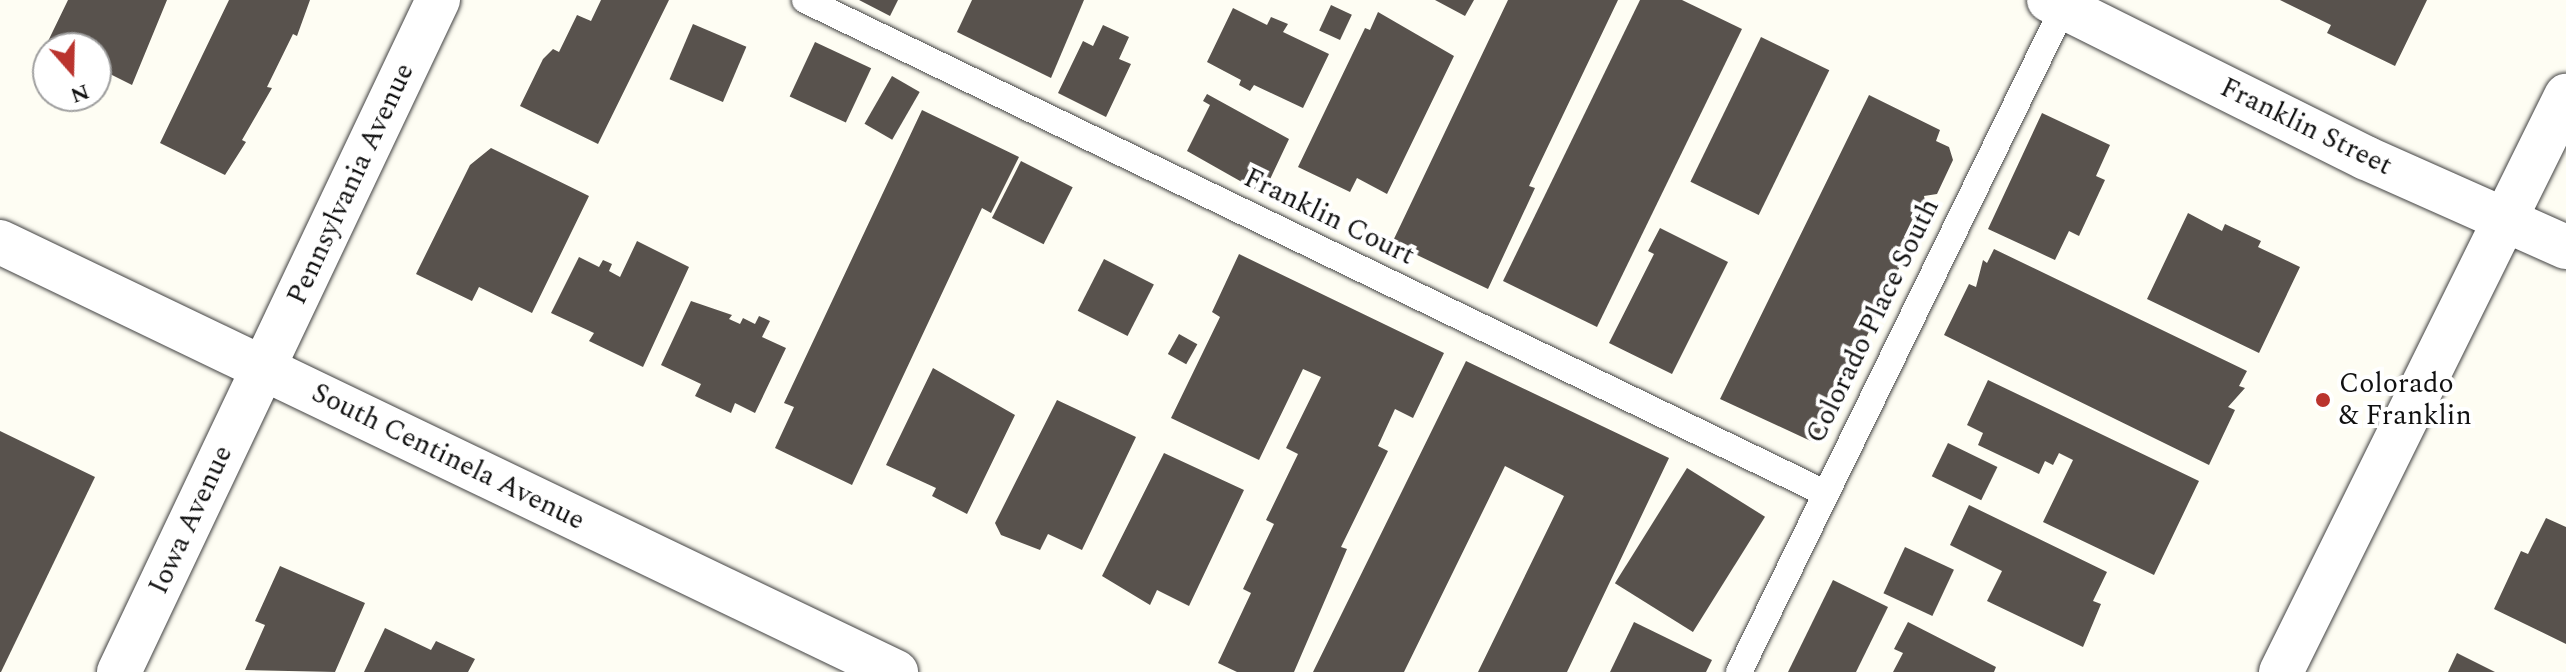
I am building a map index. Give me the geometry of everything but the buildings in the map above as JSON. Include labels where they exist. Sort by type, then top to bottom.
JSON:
[{"type":"street","name":"Pennsylvania Avenue","points":[[264,369],[438,0]]},
{"type":"street","name":"Franklin Street","points":[[2060,2],[2366,158],[2508,218],[2566,247]]},
{"type":"street","points":[[2281,672],[2566,96]]},
{"type":"street","name":"South Centinela Avenue","points":[[0,242],[896,672]]},
{"type":"street","name":"Iowa Avenue","points":[[119,672],[264,369]]},
{"type":"lane","name":"Franklin Court","points":[[805,0],[1825,493]]},
{"type":"lane","name":"Colorado Place South","points":[[1739,672],[2060,2]]},
{"type":"place","name":"Colorado & Franklin","points":[[2323,400]]}]
